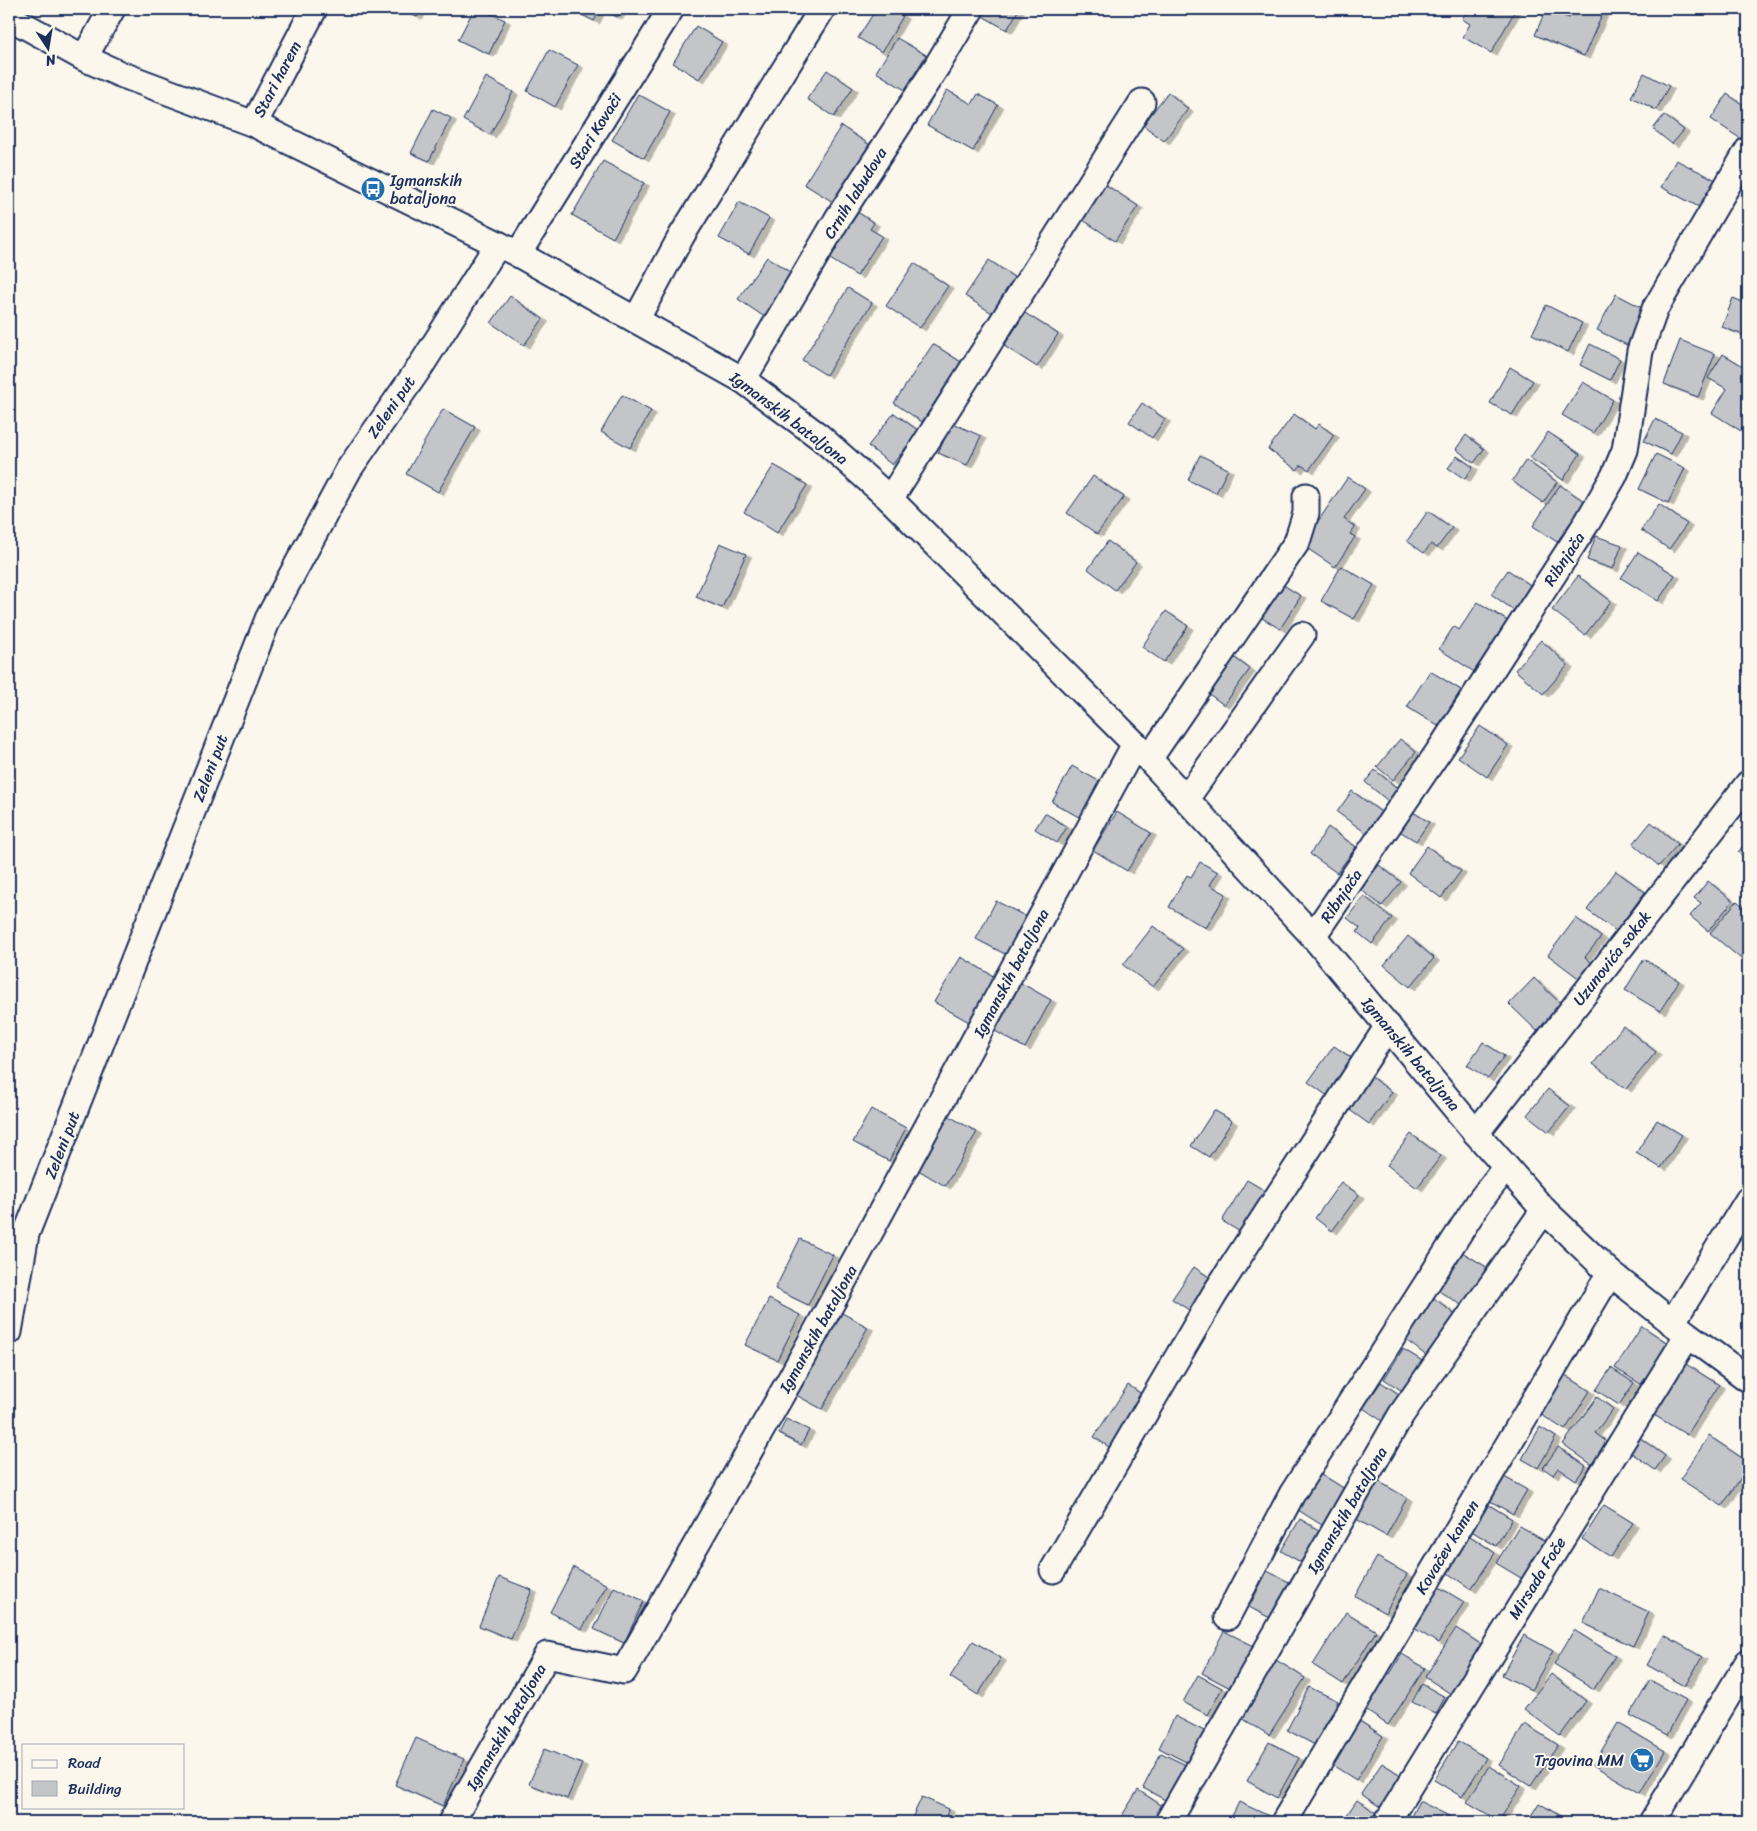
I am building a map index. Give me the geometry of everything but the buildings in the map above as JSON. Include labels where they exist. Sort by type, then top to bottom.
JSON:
[{"type":"street","points":[[84,58],[112,9]]},
{"type":"street","name":"Stari harem","points":[[254,124],[314,9]]},
{"type":"street","name":"Stari Kovači","points":[[508,249],[672,9]]},
{"type":"street","points":[[636,320],[682,235],[822,9]]},
{"type":"street","name":"Crnih labudova","points":[[743,380],[838,218],[937,66],[971,9]]},
{"type":"street","name":"Igmanskih bataljona","points":[[9,16],[84,58],[138,81],[254,124],[508,249],[743,380],[820,437],[890,499],[1142,751],[1314,936],[1476,1133],[1544,1210],[1610,1273],[1680,1329],[1748,1379]]},
{"type":"street","points":[[890,499],[1142,102]]},
{"type":"street","name":"Ribnjača","points":[[1314,936],[1443,745],[1610,484],[1625,450],[1640,351],[1655,310],[1748,150]]},
{"type":"street","name":"Zeleni put","points":[[9,1332],[26,1234],[268,619],[349,468],[422,364],[508,249]]},
{"type":"street","points":[[1142,751],[1297,542],[1306,513],[1306,496]]},
{"type":"street","points":[[1186,799],[1302,635]]},
{"type":"street","name":"Igmanskih bataljona","points":[[451,1822],[546,1655],[624,1671],[791,1378],[1142,751]]},
{"type":"street","name":"Uzunovića sokak","points":[[1476,1133],[1748,784]]},
{"type":"street","points":[[1053,1570],[1214,1295],[1388,1026]]},
{"type":"street","points":[[1226,1617],[1297,1486],[1479,1202],[1506,1167]]},
{"type":"street","points":[[1680,1329],[1748,1200]]},
{"type":"street","name":"Igmanskih bataljona","points":[[1168,1822],[1401,1414],[1544,1210]]},
{"type":"street","name":"Kovačev kamen","points":[[1284,1822],[1610,1273]]},
{"type":"street","name":"Mirsada Foče","points":[[1387,1822],[1680,1329]]},
{"type":"street","points":[[1652,1822],[1748,1662]]},
{"type":"place","name":"Igmanskih bataljona","points":[[373,189]]},
{"type":"place","name":"Trgovina MM","points":[[1642,1760]]}]
